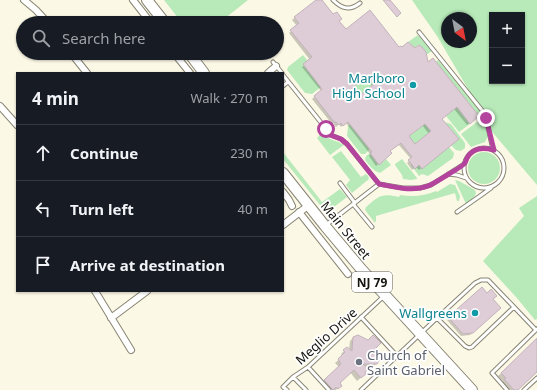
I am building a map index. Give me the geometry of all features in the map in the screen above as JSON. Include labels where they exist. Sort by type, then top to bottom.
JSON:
[{"type":"main road","points":[[147,0],[160,16]]},
{"type":"main road","points":[[195,60],[203,72]]},
{"type":"main road","name":"Main Street","points":[[284,174],[384,296],[472,390]]},
{"type":"street","points":[[24,0],[42,16]]},
{"type":"street","points":[[133,0],[146,16]]},
{"type":"street","points":[[77,60],[86,72]]},
{"type":"street","points":[[180,60],[189,72]]},
{"type":"street","points":[[269,72],[277,64]]},
{"type":"street","points":[[0,106],[16,124]]},
{"type":"street","points":[[284,193],[292,206]]},
{"type":"street","points":[[284,224],[309,205]]},
{"type":"street","points":[[300,212],[348,274]]},
{"type":"street","points":[[96,292],[131,350]]},
{"type":"street","points":[[111,318],[146,292]]},
{"type":"lane","points":[[333,0],[341,7],[347,8],[355,7],[360,3]]},
{"type":"lane","points":[[419,32],[485,114],[494,150]]},
{"type":"lane","points":[[277,64],[281,72]]},
{"type":"lane","points":[[284,77],[330,135],[341,139],[347,144],[379,184],[403,188],[420,188],[431,185],[464,164]]},
{"type":"lane","points":[[284,85],[288,82]]},
{"type":"lane","points":[[457,212],[497,185],[502,179],[504,173],[505,166],[503,160],[494,150],[481,148],[475,150],[466,158],[464,164],[466,178]]},
{"type":"lane","points":[[448,174],[466,178],[478,188],[491,188]]},
{"type":"lane","points":[[340,183],[372,227]]},
{"type":"lane","points":[[325,226],[379,184]]},
{"type":"lane","points":[[361,390],[475,282],[480,280],[488,280],[536,329],[492,373],[507,390]]},
{"type":"lane","name":"Meglio Drive","points":[[287,390],[283,386],[308,367],[384,296]]},
{"type":"lane","points":[[437,318],[465,346],[469,348],[514,307]]},
{"type":"lane","points":[[361,317],[397,356]]},
{"type":"lane","points":[[308,367],[329,390]]},
{"type":"lane","points":[[293,377],[306,390]]},
{"type":"lane","points":[[524,390],[537,378]]},
{"type":"green space","points":[[164,0],[248,0],[228,16],[177,16]]},
{"type":"green space","points":[[412,0],[537,0],[537,185],[488,127],[488,136],[485,142],[471,147],[461,134],[481,119],[482,115],[479,116],[436,62],[438,60],[482,113],[444,48],[477,48],[477,12],[441,12],[441,43]]},
{"type":"green space","points":[[418,35],[432,51],[426,55],[424,49],[419,45],[414,48],[408,42]]},
{"type":"green space","points":[[303,55],[308,61],[303,65],[321,87],[312,94],[305,93],[287,70],[288,67]]},
{"type":"green space","points":[[367,76],[374,84],[359,96],[352,88]]},
{"type":"green space","points":[[457,107],[470,124],[459,132],[446,116]]},
{"type":"green space","points":[[445,122],[451,124],[465,143],[465,148],[461,151],[456,150],[451,145],[459,139]]},
{"type":"green space","points":[[350,124],[370,149],[365,154],[361,154],[347,136],[348,126]]},
{"type":"green space","points":[[425,124],[431,131],[415,144],[408,137]]},
{"type":"green space","points":[[323,132],[330,139],[344,145],[330,155],[317,138]]},
{"type":"green space","points":[[449,147],[454,153],[453,158],[428,176],[422,174],[419,176],[411,165],[415,168],[419,165],[422,168]]},
{"type":"green space","points":[[341,151],[361,177],[366,174],[369,179],[352,193],[346,185],[350,180],[332,157]]},
{"type":"green space","points":[[481,152],[487,152],[497,159],[500,168],[499,174],[493,181],[487,184],[481,184],[471,177],[468,171],[468,165],[475,155]]},
{"type":"green space","points":[[284,153],[322,202],[340,189],[347,197],[330,210],[324,210],[284,160]]},
{"type":"green space","points":[[370,153],[379,165],[386,159],[391,165],[380,173],[375,171],[365,160],[366,156]]},
{"type":"green space","points":[[402,159],[417,179],[403,179],[395,165]]},
{"type":"green space","points":[[455,180],[475,190],[475,196],[466,204]]},
{"type":"green space","points":[[450,184],[455,185],[460,196],[459,201],[457,201],[455,193],[376,216],[375,223],[365,210],[366,207],[374,200],[381,196],[388,195],[399,197],[400,195],[423,195],[437,192]]},
{"type":"green space","points":[[537,196],[537,319],[535,320],[483,261],[524,216],[519,208]]},
{"type":"building","name":"Marlboro High School","points":[[316,0],[322,0],[333,14],[337,12],[342,19],[339,21],[346,29],[370,10],[399,47],[402,47],[408,42],[415,48],[419,45],[422,47],[426,52],[428,62],[433,58],[479,116],[470,124],[457,107],[442,119],[459,139],[422,169],[419,165],[415,169],[408,160],[412,157],[401,143],[390,151],[392,153],[379,165],[370,153],[372,152],[348,122],[343,126],[341,123],[339,125],[334,122],[314,96],[322,89],[303,64],[312,57],[290,30],[299,23],[294,17]],"holes":[[[367,76],[374,84],[359,96],[352,88]],[[425,124],[431,131],[415,144],[409,136]]]},
{"type":"building","points":[[383,0],[390,0],[401,13],[397,17]]},
{"type":"building","name":"Wallgreens","points":[[482,287],[487,293],[491,289],[497,296],[493,299],[501,308],[473,333],[463,334],[448,317]]},
{"type":"building","name":"Church of Saint Gabriel","points":[[358,335],[368,340],[373,335],[381,343],[376,348],[380,359],[377,364],[363,364],[368,369],[365,372],[366,374],[361,378],[354,370],[340,383],[342,386],[338,389],[336,387],[333,390],[324,380],[341,364],[338,359],[345,352],[343,350],[347,347],[352,351],[353,337]]},
{"type":"building","points":[[537,338],[537,372],[518,390],[514,390],[504,379],[506,378],[501,373]]},
{"type":"place","name":"Marlboro High School","points":[[413,85]]},
{"type":"place","name":"Wallgreens","points":[[475,313]]},
{"type":"place","name":"Church of Saint Gabriel","points":[[359,362]]},
{"type":"route","points":[[326,129],[330,135],[341,139],[347,144],[379,184],[415,189],[429,186],[464,164],[466,158],[475,150],[481,148],[494,150],[486,118]]}]
